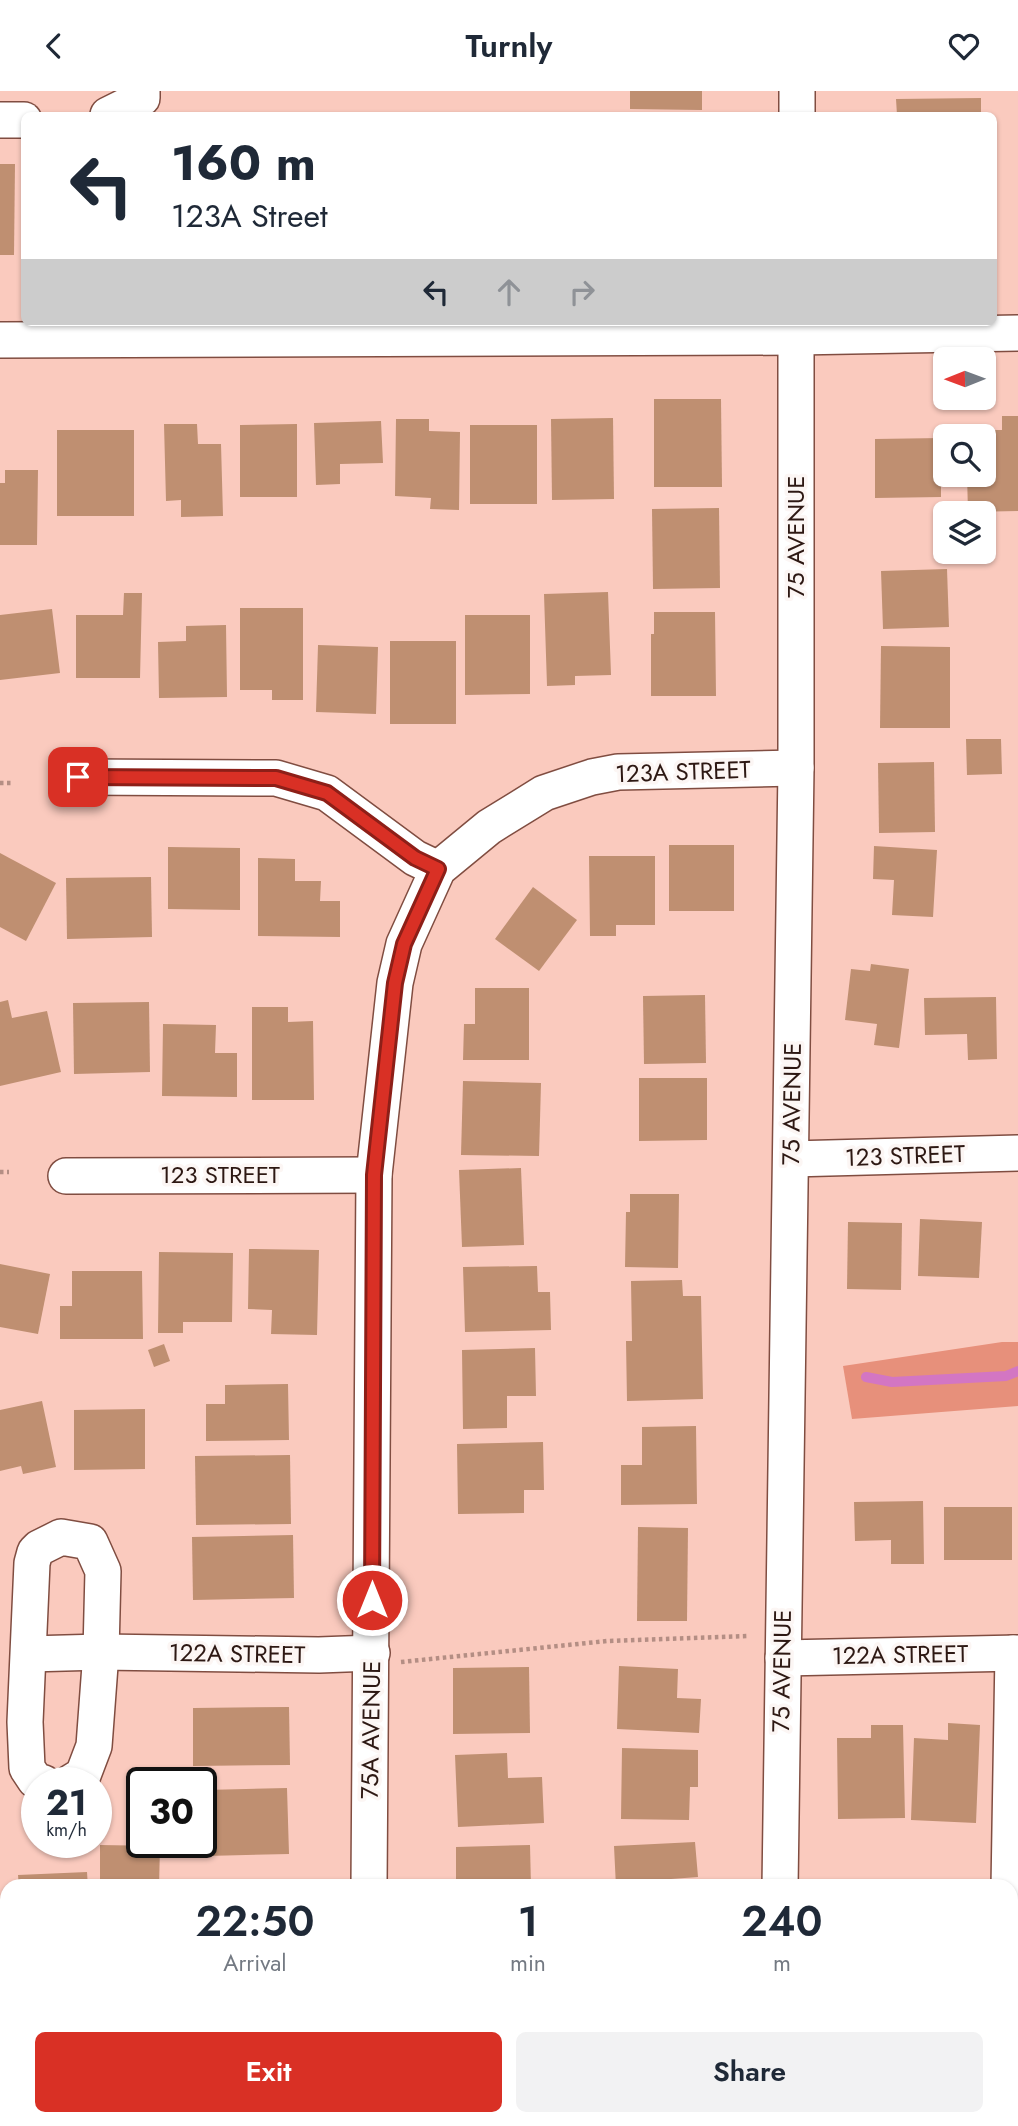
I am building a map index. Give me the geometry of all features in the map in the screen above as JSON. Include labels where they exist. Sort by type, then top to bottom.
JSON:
[{"type":"street","points":[[114,112],[142,98],[142,91]]},
{"type":"street","points":[[797,91],[797,112]]},
{"type":"street","points":[[0,120],[21,120]]},
{"type":"street","points":[[0,340],[796,330],[1018,333]]},
{"type":"street","name":"75 AVENUE","points":[[779,1879],[796,768],[796,330]]},
{"type":"street","name":"123A STREET","points":[[438,869],[489,827],[544,793],[592,777],[618,772],[796,768]]},
{"type":"street","points":[[78,777],[276,778],[327,793],[415,858],[438,869]]},
{"type":"street","name":"75A AVENUE","points":[[369,1879],[383,1658],[374,1175],[395,983],[404,944],[438,869]]},
{"type":"street","name":"123 STREET","points":[[791,1159],[1018,1153]]},
{"type":"street","name":"123 STREET","points":[[66,1176],[374,1175]]},
{"type":"street","points":[[27,1767],[25,1722],[32,1563],[39,1548],[61,1537],[90,1542],[103,1571],[101,1653],[94,1746],[86,1767]]},
{"type":"street","points":[[1009,1879],[1015,1653]]},
{"type":"street","name":"122A STREET","points":[[783,1658],[1015,1653]]},
{"type":"street","name":"122A STREET","points":[[29,1654],[319,1655],[383,1658]]},
{"type":"path","points":[[0,783],[13,783]]},
{"type":"path","points":[[0,1172],[9,1172]]},
{"type":"path","points":[[383,1658],[607,1641],[747,1636]]},
{"type":"shaded area","points":[[1002,1342],[1018,1342],[1018,1406],[852,1419],[843,1366]]},
{"type":"building","points":[[630,91],[702,91],[702,110],[630,109]]},
{"type":"building","points":[[981,98],[981,112],[897,112],[896,99]]},
{"type":"building","points":[[0,164],[15,164],[14,255],[0,255]]},
{"type":"building","points":[[654,399],[721,399],[722,487],[654,487]]},
{"type":"building","points":[[1002,416],[1018,416],[1018,511],[996,511],[996,501],[968,501],[967,487],[996,487],[996,430],[1002,430]]},
{"type":"building","points":[[613,418],[614,499],[552,500],[551,419]]},
{"type":"building","points":[[396,419],[429,419],[429,431],[460,432],[459,510],[430,509],[431,498],[395,496]]},
{"type":"building","points":[[381,421],[383,463],[340,464],[340,484],[316,485],[314,423]]},
{"type":"building","points":[[164,424],[197,424],[198,444],[221,444],[223,516],[181,517],[181,500],[166,501]]},
{"type":"building","points":[[297,424],[297,497],[240,497],[240,425]]},
{"type":"building","points":[[470,425],[537,425],[537,504],[470,504]]},
{"type":"building","points":[[57,430],[134,430],[134,516],[57,516]]},
{"type":"building","points":[[933,438],[933,487],[941,487],[941,497],[875,498],[875,439]]},
{"type":"building","points":[[5,470],[38,470],[37,545],[0,545],[0,483],[5,483]]},
{"type":"building","points":[[719,508],[720,588],[653,589],[652,509]]},
{"type":"building","points":[[947,569],[949,627],[883,629],[881,571]]},
{"type":"building","points":[[608,592],[611,675],[575,676],[575,685],[547,686],[544,594]]},
{"type":"building","points":[[124,593],[142,593],[140,678],[76,678],[76,615],[123,615]]},
{"type":"building","points":[[240,608],[303,608],[303,700],[272,700],[272,690],[240,690]]},
{"type":"building","points":[[52,609],[60,673],[0,680],[0,615]]},
{"type":"building","points":[[654,612],[715,612],[716,696],[651,696],[651,634],[654,634]]},
{"type":"building","points":[[465,615],[530,615],[530,694],[465,695]]},
{"type":"building","points":[[226,625],[227,697],[159,698],[158,642],[186,641],[186,626]]},
{"type":"building","points":[[390,641],[456,641],[456,724],[390,724]]},
{"type":"building","points":[[318,645],[378,647],[376,714],[316,712]]},
{"type":"building","points":[[881,646],[950,647],[950,728],[880,728]]},
{"type":"building","points":[[966,739],[1001,739],[1002,774],[967,775]]},
{"type":"building","points":[[934,762],[935,832],[879,833],[878,763]]},
{"type":"building","points":[[669,845],[734,845],[734,911],[669,911]]},
{"type":"building","points":[[874,846],[937,850],[933,917],[892,915],[894,880],[873,879]]},
{"type":"building","points":[[168,847],[240,848],[240,910],[168,909]]},
{"type":"building","points":[[0,853],[56,883],[26,941],[0,927]]},
{"type":"building","points":[[589,856],[655,856],[655,925],[616,925],[616,936],[590,936]]},
{"type":"building","points":[[258,858],[295,859],[295,881],[321,881],[320,901],[340,901],[340,937],[258,936]]},
{"type":"building","points":[[151,877],[152,937],[67,939],[66,878]]},
{"type":"building","points":[[533,887],[577,920],[539,971],[495,939]]},
{"type":"building","points":[[871,964],[909,969],[899,1048],[874,1045],[877,1024],[845,1020],[851,969],[870,971]]},
{"type":"building","points":[[475,988],[529,988],[529,1060],[463,1060],[464,1024],[475,1024]]},
{"type":"building","points":[[705,995],[706,1063],[644,1064],[643,996]]},
{"type":"building","points":[[996,997],[997,1059],[968,1060],[967,1034],[925,1035],[924,998]]},
{"type":"building","points":[[8,1000],[12,1018],[47,1011],[61,1072],[0,1086],[0,1002]]},
{"type":"building","points":[[149,1002],[150,1072],[74,1074],[73,1003]]},
{"type":"building","points":[[252,1007],[288,1007],[288,1022],[313,1021],[314,1100],[252,1100]]},
{"type":"building","points":[[163,1024],[216,1025],[215,1053],[237,1053],[237,1097],[162,1096]]},
{"type":"building","points":[[639,1078],[707,1078],[707,1140],[639,1141]]},
{"type":"building","points":[[463,1081],[541,1083],[539,1156],[461,1155]]},
{"type":"building","points":[[521,1168],[524,1245],[462,1247],[459,1170]]},
{"type":"building","points":[[630,1194],[679,1194],[678,1268],[625,1267],[626,1212],[630,1212]]},
{"type":"building","points":[[920,1219],[982,1222],[979,1278],[918,1276]]},
{"type":"building","points":[[848,1222],[902,1223],[901,1290],[847,1289]]},
{"type":"building","points":[[249,1249],[319,1250],[317,1335],[271,1334],[272,1310],[248,1309]]},
{"type":"building","points":[[159,1252],[233,1253],[232,1322],[183,1322],[183,1333],[158,1333]]},
{"type":"building","points":[[0,1264],[50,1274],[38,1334],[0,1327]]},
{"type":"building","points":[[537,1266],[538,1292],[550,1292],[551,1330],[465,1332],[463,1267]]},
{"type":"building","points":[[72,1271],[142,1271],[143,1339],[60,1339],[60,1306],[72,1306]]},
{"type":"building","points":[[682,1280],[683,1296],[701,1296],[703,1399],[627,1401],[626,1341],[632,1341],[631,1281]]},
{"type":"building","points":[[164,1344],[170,1361],[154,1367],[148,1350]]},
{"type":"building","points":[[535,1348],[536,1396],[507,1396],[507,1428],[463,1429],[462,1350]]},
{"type":"building","points":[[288,1384],[289,1440],[206,1441],[206,1404],[225,1404],[225,1385]]},
{"type":"building","points":[[42,1401],[56,1467],[23,1474],[21,1466],[0,1471],[0,1410]]},
{"type":"building","points":[[145,1409],[145,1469],[74,1470],[74,1410]]},
{"type":"building","points":[[696,1426],[697,1504],[621,1505],[621,1465],[642,1465],[642,1427]]},
{"type":"building","points":[[543,1442],[544,1490],[524,1490],[524,1513],[458,1514],[457,1444]]},
{"type":"building","points":[[290,1455],[291,1524],[196,1525],[195,1456]]},
{"type":"building","points":[[923,1501],[924,1564],[891,1564],[891,1540],[855,1541],[854,1502]]},
{"type":"building","points":[[944,1507],[1012,1507],[1012,1560],[944,1560]]},
{"type":"building","points":[[638,1527],[688,1528],[687,1621],[637,1621]]},
{"type":"building","points":[[293,1535],[294,1598],[193,1600],[192,1537]]},
{"type":"building","points":[[619,1666],[678,1669],[677,1698],[701,1699],[699,1733],[617,1729]]},
{"type":"building","points":[[529,1667],[530,1733],[453,1734],[453,1668]]},
{"type":"building","points":[[289,1707],[290,1765],[193,1766],[193,1708]]},
{"type":"building","points":[[948,1723],[980,1725],[976,1823],[911,1820],[914,1738],[948,1740]]},
{"type":"building","points":[[871,1725],[903,1725],[905,1818],[838,1819],[837,1738],[871,1738]]},
{"type":"building","points":[[622,1748],[698,1750],[698,1787],[690,1787],[689,1820],[621,1819]]},
{"type":"building","points":[[507,1753],[508,1778],[542,1777],[544,1823],[458,1827],[455,1755]]},
{"type":"building","points":[[287,1788],[289,1854],[217,1856],[217,1790]]},
{"type":"building","points":[[695,1842],[698,1877],[616,1879],[614,1846]]},
{"type":"building","points":[[112,1845],[126,1845],[126,1858],[160,1858],[159,1879],[100,1879],[100,1858],[112,1858]]},
{"type":"building","points":[[530,1845],[531,1879],[456,1879],[456,1847]]},
{"type":"building","points":[[87,1872],[87,1879],[18,1879],[18,1875]]},
{"type":"waterway","points":[[866,1377],[892,1382],[1006,1376],[1018,1371]]},
{"type":"route","points":[[78,777],[276,778],[327,793],[415,858],[438,869],[404,944],[395,983],[374,1175],[372,1600]]}]
